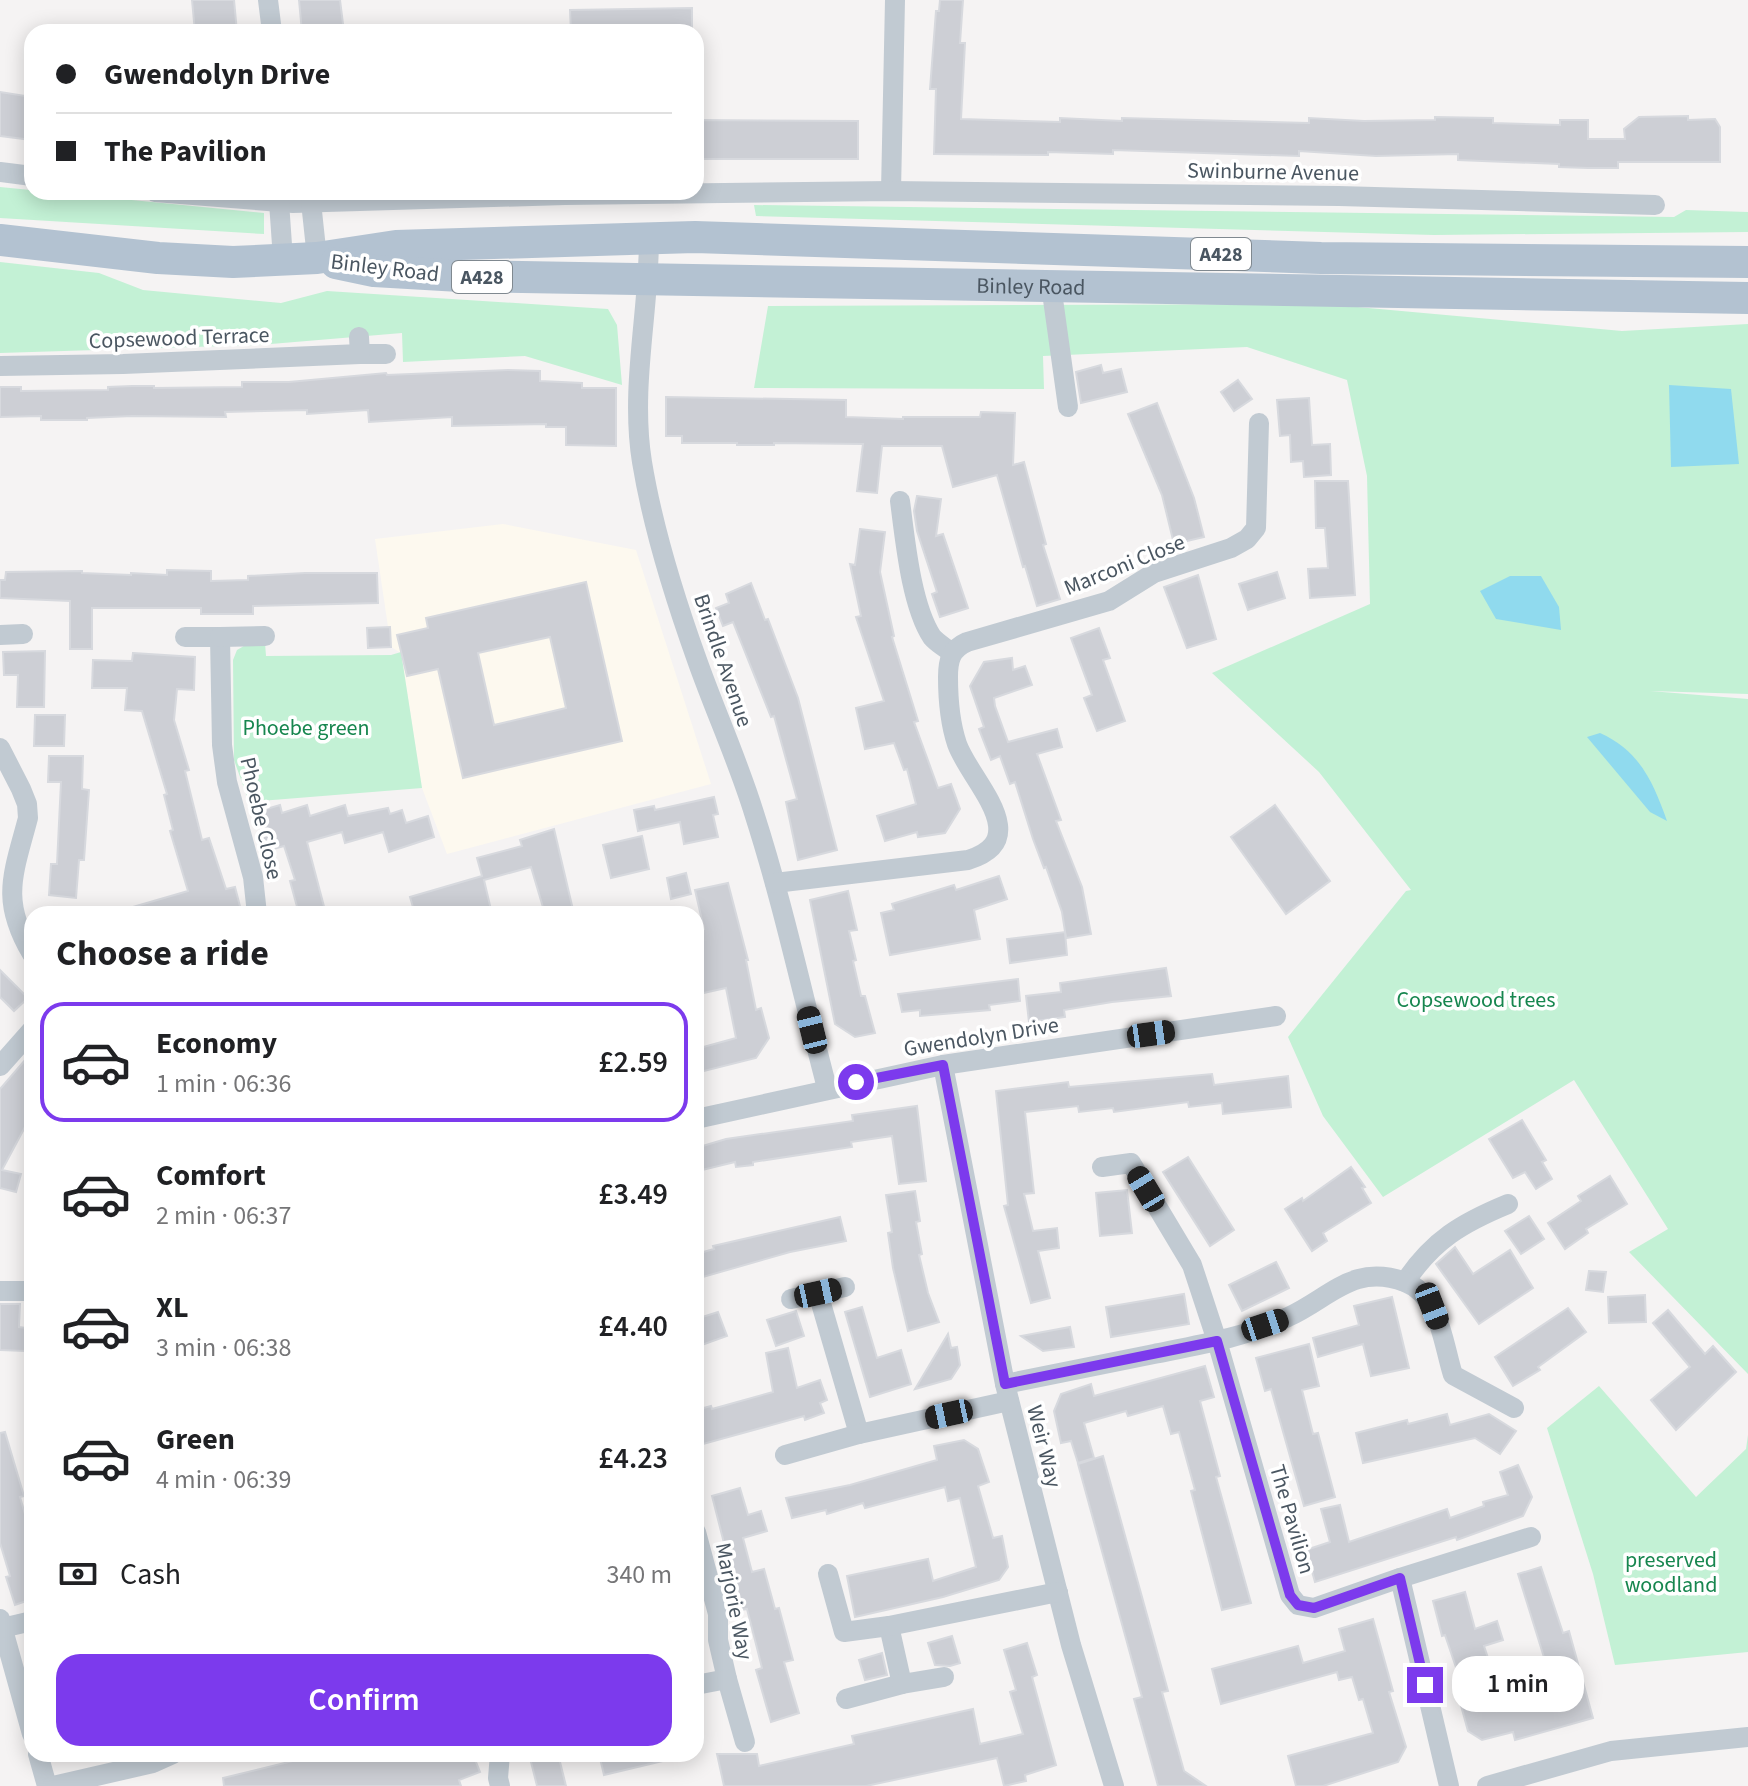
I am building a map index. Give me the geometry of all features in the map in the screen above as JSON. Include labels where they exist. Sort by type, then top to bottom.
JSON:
[{"type":"main road","name":"Binley Road","points":[[317,258],[374,271],[460,276],[649,258],[695,237],[1321,258],[1748,262]]},
{"type":"main road","name":"Binley Road","points":[[0,240],[158,258],[233,262],[317,258],[396,246],[447,244],[546,257],[649,258],[1051,285],[1748,298]]},
{"type":"main road","points":[[1656,262],[1715,252],[1748,252]]},
{"type":"street","points":[[268,0],[271,24]]},
{"type":"street","points":[[891,191],[895,0]]},
{"type":"street","points":[[0,172],[24,175]]},
{"type":"street","name":"Swinburne Avenue","points":[[704,193],[891,191],[1339,196],[1655,205]]},
{"type":"street","points":[[294,200],[317,258]]},
{"type":"street","points":[[283,259],[294,200]]},
{"type":"street","name":"Brindle Avenue","points":[[649,258],[640,382],[642,460],[658,535],[697,661],[754,811],[827,1088]]},
{"type":"street","points":[[1051,285],[1068,407]]},
{"type":"street","name":"Copsewood Terrace","points":[[0,366],[123,364],[359,345],[386,354]]},
{"type":"street","name":"Marconi Close","points":[[952,653],[967,642],[1109,601],[1154,573],[1214,555],[1247,539],[1256,528],[1259,423]]},
{"type":"street","points":[[775,883],[968,860],[981,856],[991,848],[1000,829],[996,814],[957,744],[949,710],[948,664],[952,653],[933,638],[919,602],[907,560],[900,501]]},
{"type":"street","points":[[0,635],[23,634]]},
{"type":"street","points":[[185,637],[265,636]]},
{"type":"street","name":"Phoebe Close","points":[[220,637],[222,745],[227,782],[253,877],[256,906]]},
{"type":"street","points":[[0,748],[27,804],[28,818],[10,899],[17,930],[24,941]]},
{"type":"street","name":"Gwendolyn Drive","points":[[704,1117],[943,1065],[1276,1016]]},
{"type":"street","points":[[0,1066],[24,1039]]},
{"type":"street","name":"Weir Way","points":[[943,1065],[1007,1393],[1058,1592],[1114,1786]]},
{"type":"street","name":"The Pavilion","points":[[1102,1167],[1131,1163],[1192,1265],[1290,1595],[1298,1605],[1314,1608],[1531,1537]]},
{"type":"street","points":[[1405,1282],[1418,1262],[1445,1235],[1508,1204]]},
{"type":"street","points":[[785,1455],[1007,1393],[1217,1341],[1289,1317],[1348,1280],[1376,1276],[1405,1282],[1421,1291],[1432,1306],[1453,1375],[1514,1408]]},
{"type":"street","points":[[791,1299],[845,1287]]},
{"type":"street","points":[[0,1291],[24,1291]]},
{"type":"street","points":[[818,1293],[859,1434]]},
{"type":"street","name":"Marjorie Way","points":[[704,1562],[718,1614],[718,1640],[745,1742]]},
{"type":"street","points":[[828,1574],[844,1632],[1058,1592]]},
{"type":"street","points":[[1400,1578],[1449,1786]]},
{"type":"street","points":[[24,1622],[1,1624],[24,1706]]},
{"type":"street","points":[[889,1626],[902,1684]]},
{"type":"street","points":[[846,1699],[944,1677]]},
{"type":"street","name":"Marjorie Way","points":[[704,1683],[727,1679]]},
{"type":"street","points":[[1487,1786],[1611,1751],[1748,1737]]},
{"type":"street","points":[[41,1762],[50,1786],[155,1762]]},
{"type":"street","points":[[498,1762],[500,1786]]},
{"type":"shaded area","points":[[503,524],[636,550],[711,784],[447,854],[422,788],[401,653],[391,647],[375,539]]},
{"type":"green space","points":[[0,187],[24,189],[24,200],[132,200],[264,213],[264,234],[0,218]]},
{"type":"green space","points":[[754,205],[1674,217],[1686,210],[1748,212],[1748,232],[1434,235],[756,216]]},
{"type":"green space","points":[[0,262],[99,273],[143,290],[281,303],[327,291],[608,309],[617,325],[622,385],[525,356],[403,362],[402,333],[259,345],[0,353]]},
{"type":"green space","name":"Copsewood trees","points":[[1324,304],[1622,331],[1748,324],[1748,694],[1650,691],[1748,699],[1748,1374],[1629,1252],[1668,1229],[1574,1080],[1383,1197],[1323,1116],[1288,1037],[1406,891],[1411,890],[1319,772],[1212,673],[1370,604],[1367,476],[1347,380],[1247,347],[1043,356],[1044,389],[754,388],[768,306]]},
{"type":"green space","name":"Phoebe green","points":[[249,643],[265,643],[266,656],[391,655],[401,652],[422,788],[249,802],[234,760],[233,660],[237,650]]},
{"type":"green space","name":"preserved woodland","points":[[1599,1386],[1696,1497],[1746,1449],[1748,1435],[1748,1652],[1615,1665],[1593,1574],[1547,1428]]},
{"type":"water","points":[[1669,385],[1731,389],[1739,464],[1671,467]]},
{"type":"water","points":[[1510,576],[1541,576],[1559,607],[1561,630],[1496,619],[1480,591]]},
{"type":"water","points":[[1600,733],[1614,740],[1635,758],[1650,781],[1667,821],[1650,812],[1587,737]]},
{"type":"building","points":[[192,0],[234,0],[236,24],[194,24]]},
{"type":"building","points":[[299,0],[340,0],[343,24],[301,24]]},
{"type":"building","points":[[940,0],[963,0],[960,43],[965,43],[961,119],[1060,122],[1060,118],[1122,121],[1122,118],[1309,123],[1309,118],[1364,121],[1435,120],[1435,117],[1493,118],[1493,123],[1560,125],[1560,120],[1588,120],[1588,139],[1625,139],[1624,129],[1639,117],[1688,116],[1688,120],[1715,119],[1720,127],[1720,162],[1618,162],[1618,168],[1588,168],[1458,160],[1458,154],[1376,156],[1299,151],[1299,156],[1113,150],[1113,154],[934,154],[936,89],[930,89],[936,11],[939,11]]},
{"type":"building","points":[[692,8],[692,24],[571,24],[570,10]]},
{"type":"building","points":[[0,92],[24,96],[24,139],[0,136]]},
{"type":"building","points":[[704,120],[858,121],[858,159],[704,159]]},
{"type":"building","points":[[1101,365],[1103,373],[1121,369],[1127,392],[1081,403],[1076,372]]},
{"type":"building","points":[[540,371],[540,381],[582,383],[582,388],[616,388],[616,446],[566,445],[566,427],[546,427],[546,424],[452,426],[452,417],[369,422],[368,410],[307,414],[307,410],[225,412],[226,417],[132,416],[87,420],[41,420],[41,416],[0,417],[0,387],[21,387],[21,391],[108,390],[108,387],[132,386],[242,387],[242,382],[289,382],[386,373]]},
{"type":"building","points":[[1238,380],[1252,399],[1234,411],[1221,392]]},
{"type":"building","points":[[666,397],[846,400],[846,417],[903,419],[980,417],[981,412],[1015,413],[1013,465],[1024,462],[1046,544],[1043,545],[1060,599],[1037,606],[997,475],[953,487],[942,446],[882,446],[877,493],[857,491],[863,444],[682,443],[682,436],[666,436]]},
{"type":"building","points":[[1309,398],[1312,445],[1330,444],[1331,475],[1304,477],[1303,461],[1291,462],[1290,435],[1280,436],[1277,400]]},
{"type":"building","points":[[1157,403],[1194,498],[1204,537],[1174,544],[1162,495],[1128,414]]},
{"type":"building","points":[[1315,481],[1348,481],[1355,595],[1310,598],[1308,569],[1328,568],[1325,528],[1316,528]]},
{"type":"building","points":[[917,496],[941,499],[936,536],[943,534],[968,608],[940,617],[932,594],[937,592],[917,531],[914,511]]},
{"type":"building","points":[[860,529],[885,532],[880,572],[892,637],[918,721],[914,722],[938,788],[951,784],[960,809],[945,833],[918,837],[917,832],[885,841],[877,816],[916,804],[907,769],[904,770],[894,743],[865,749],[856,708],[884,701],[856,617],[861,616],[850,564],[855,565]]},
{"type":"building","points":[[167,570],[211,571],[211,581],[305,573],[377,573],[378,603],[253,606],[253,614],[201,614],[201,608],[92,608],[92,649],[70,649],[70,601],[0,598],[0,580],[5,580],[6,572],[82,571],[167,575]]},
{"type":"building","points":[[1277,572],[1285,598],[1248,610],[1239,584]]},
{"type":"building","points":[[1198,575],[1216,639],[1187,648],[1164,587]]},
{"type":"building","points":[[586,582],[622,741],[463,778],[438,669],[407,676],[397,635],[428,628],[426,618]],"holes":[[[550,637],[566,708],[494,725],[478,653]]]},
{"type":"building","points":[[751,583],[798,698],[837,850],[798,860],[786,802],[797,799],[774,716],[771,717],[733,622],[723,626],[716,608],[729,603],[726,594]]},
{"type":"building","points":[[390,627],[391,647],[368,648],[367,628]]},
{"type":"building","points":[[1099,628],[1110,658],[1103,660],[1125,721],[1097,731],[1084,698],[1092,695],[1071,638]]},
{"type":"building","points":[[45,651],[44,707],[17,707],[18,675],[4,675],[3,652]]},
{"type":"building","points":[[133,653],[195,657],[194,690],[177,689],[174,720],[189,770],[185,771],[202,840],[209,838],[226,889],[235,887],[240,906],[136,906],[188,891],[170,831],[173,830],[164,795],[167,794],[142,711],[125,710],[127,688],[92,688],[93,660],[132,661]]},
{"type":"building","points":[[1012,658],[1013,670],[1025,666],[1032,685],[994,698],[995,706],[1008,742],[1057,729],[1062,747],[1037,754],[1061,820],[1056,821],[1082,887],[1091,934],[1066,938],[1062,912],[1033,839],[1015,782],[1010,784],[1000,756],[991,760],[979,729],[984,727],[970,686],[984,662]]},
{"type":"building","points":[[35,715],[65,715],[64,746],[34,746]]},
{"type":"building","points":[[49,756],[83,756],[82,789],[89,790],[84,860],[79,860],[76,898],[49,895],[51,864],[57,864],[61,782],[48,782]]},
{"type":"building","points":[[714,797],[718,814],[713,815],[718,837],[684,844],[680,822],[638,831],[634,810],[654,806],[655,810]]},
{"type":"building","points":[[280,805],[282,813],[307,805],[310,816],[345,805],[348,816],[388,808],[390,814],[402,810],[406,823],[428,816],[434,837],[389,852],[383,832],[345,843],[342,832],[307,842],[324,906],[297,906],[290,881],[295,880],[284,846],[266,851],[256,812]]},
{"type":"building","points":[[1275,805],[1330,881],[1286,914],[1231,837]]},
{"type":"building","points":[[554,829],[572,906],[543,906],[531,867],[484,880],[490,906],[413,906],[410,897],[482,876],[477,858],[522,846],[520,840]]},
{"type":"building","points":[[642,836],[649,869],[611,878],[603,845]]},
{"type":"building","points":[[686,873],[691,894],[671,899],[667,878]]},
{"type":"building","points":[[999,876],[1007,899],[974,910],[980,939],[890,955],[881,913],[894,910],[892,904],[954,885],[956,890]]},
{"type":"building","points":[[728,883],[748,960],[756,1010],[761,1008],[769,1038],[756,1058],[704,1071],[704,1047],[736,1038],[726,988],[704,993],[704,906],[699,906],[695,890]]},
{"type":"building","points":[[848,891],[857,930],[849,931],[856,960],[853,961],[861,996],[865,996],[875,1033],[855,1037],[835,1024],[810,900]]},
{"type":"building","points":[[1065,932],[1067,955],[1010,963],[1007,939]]},
{"type":"building","points":[[1166,968],[1171,996],[1064,1010],[1065,1017],[1029,1022],[1026,996],[1061,992],[1060,983]]},
{"type":"building","points":[[0,970],[24,994],[24,1002],[14,1011],[0,997]]},
{"type":"building","points":[[1018,979],[1020,1001],[989,1005],[990,1010],[920,1016],[920,1010],[902,1012],[898,994]]},
{"type":"building","points":[[24,1061],[24,1129],[2,1170],[21,1174],[16,1192],[0,1188],[0,1089]]},
{"type":"building","points":[[1212,1074],[1214,1085],[1288,1076],[1291,1107],[1223,1114],[1222,1103],[1189,1107],[1188,1102],[1114,1112],[1113,1108],[1079,1112],[1078,1106],[1025,1112],[1034,1193],[1024,1194],[1033,1231],[1057,1228],[1059,1248],[1038,1251],[1050,1298],[1031,1303],[1004,1206],[1008,1205],[996,1091],[1068,1082],[1069,1087]]},
{"type":"building","points":[[917,1106],[926,1181],[899,1184],[892,1136],[851,1142],[852,1147],[753,1162],[753,1165],[736,1167],[735,1162],[704,1170],[704,1146],[726,1139],[853,1121],[852,1115]]},
{"type":"building","points":[[1522,1120],[1546,1160],[1542,1162],[1552,1179],[1536,1189],[1525,1172],[1513,1178],[1489,1139]]},
{"type":"building","points":[[1188,1157],[1234,1230],[1210,1246],[1163,1172]]},
{"type":"building","points":[[1351,1167],[1365,1187],[1362,1188],[1371,1203],[1323,1233],[1327,1241],[1312,1251],[1285,1209],[1302,1198],[1303,1201]]},
{"type":"building","points":[[1610,1176],[1627,1204],[1586,1229],[1588,1233],[1565,1249],[1548,1223],[1581,1201],[1578,1196]]},
{"type":"building","points":[[1127,1190],[1132,1233],[1100,1236],[1096,1193]]},
{"type":"building","points":[[915,1191],[920,1221],[916,1222],[922,1254],[919,1255],[939,1322],[908,1331],[893,1268],[888,1233],[892,1232],[886,1195]]},
{"type":"building","points":[[1529,1216],[1544,1239],[1521,1254],[1505,1231]]},
{"type":"building","points":[[840,1217],[846,1241],[790,1252],[704,1277],[704,1252],[714,1249],[713,1246]]},
{"type":"building","points":[[1455,1247],[1473,1274],[1510,1250],[1533,1288],[1479,1324],[1436,1264]]},
{"type":"building","points":[[1276,1262],[1289,1288],[1242,1311],[1229,1285]]},
{"type":"building","points":[[1589,1271],[1606,1272],[1603,1292],[1586,1290]]},
{"type":"building","points":[[1184,1294],[1189,1324],[1111,1337],[1106,1307]]},
{"type":"building","points":[[1645,1295],[1646,1322],[1609,1323],[1608,1297]]},
{"type":"building","points":[[1392,1297],[1409,1368],[1371,1376],[1363,1344],[1318,1357],[1313,1338],[1359,1325],[1354,1306]]},
{"type":"building","points":[[0,1304],[20,1304],[19,1327],[24,1328],[24,1351],[0,1350]]},
{"type":"building","points":[[862,1307],[877,1358],[901,1350],[911,1384],[870,1397],[845,1312]]},
{"type":"building","points":[[1568,1308],[1586,1332],[1538,1367],[1540,1370],[1513,1386],[1495,1357]]},
{"type":"building","points":[[1668,1310],[1705,1354],[1713,1346],[1736,1372],[1676,1430],[1651,1400],[1690,1367],[1653,1323]]},
{"type":"building","points":[[796,1311],[804,1336],[776,1346],[767,1320]]},
{"type":"building","points":[[718,1312],[727,1336],[704,1344],[704,1316]]},
{"type":"building","points":[[1070,1327],[1074,1347],[1043,1351],[1021,1336]]},
{"type":"building","points":[[948,1334],[951,1348],[957,1347],[960,1365],[951,1379],[915,1389]]},
{"type":"building","points":[[1309,1344],[1319,1386],[1302,1390],[1313,1434],[1318,1433],[1335,1497],[1304,1506],[1271,1389],[1265,1391],[1256,1358]]},
{"type":"building","points":[[788,1348],[797,1388],[820,1380],[827,1400],[820,1403],[824,1413],[704,1444],[704,1408],[711,1406],[712,1409],[773,1392],[766,1353]]},
{"type":"building","points":[[1205,1366],[1214,1397],[1200,1401],[1220,1476],[1216,1477],[1251,1603],[1222,1610],[1179,1432],[1171,1434],[1163,1406],[1128,1416],[1126,1411],[1084,1423],[1094,1458],[1078,1463],[1071,1441],[1061,1443],[1054,1411],[1061,1394],[1091,1384],[1094,1396]]},
{"type":"building","points":[[1447,1414],[1450,1425],[1489,1414],[1516,1431],[1500,1454],[1475,1438],[1363,1463],[1356,1433]]},
{"type":"building","points":[[5,1432],[24,1496],[20,1497],[24,1511],[24,1602],[15,1605],[0,1543],[0,1433]]},
{"type":"building","points":[[964,1440],[978,1449],[989,1482],[978,1486],[993,1538],[1002,1536],[1008,1567],[999,1580],[943,1597],[855,1617],[847,1576],[928,1559],[933,1581],[976,1567],[960,1498],[948,1501],[945,1487],[865,1508],[863,1503],[827,1514],[826,1510],[792,1518],[786,1498],[850,1485],[937,1460],[934,1446]]},
{"type":"building","points":[[1103,1456],[1168,1691],[1162,1692],[1184,1771],[1206,1786],[1158,1786],[1134,1699],[1142,1697],[1078,1464]]},
{"type":"building","points":[[1518,1465],[1532,1497],[1523,1516],[1457,1540],[1456,1537],[1315,1582],[1306,1550],[1330,1542],[1321,1509],[1340,1505],[1349,1542],[1447,1509],[1450,1518],[1484,1506],[1483,1502],[1508,1495],[1500,1472]]},
{"type":"building","points":[[740,1488],[748,1515],[761,1511],[767,1531],[743,1538],[752,1572],[764,1569],[775,1609],[779,1608],[793,1660],[784,1662],[799,1713],[771,1722],[756,1670],[762,1668],[747,1609],[741,1610],[712,1496]]},
{"type":"building","points":[[1541,1567],[1563,1633],[1569,1631],[1593,1718],[1515,1740],[1513,1732],[1482,1740],[1468,1731],[1460,1702],[1467,1700],[1445,1635],[1442,1636],[1433,1601],[1465,1592],[1475,1629],[1497,1621],[1503,1640],[1484,1646],[1491,1667],[1484,1670],[1497,1711],[1533,1701],[1525,1673],[1547,1667],[1518,1574]]},
{"type":"building","points":[[1373,1619],[1393,1691],[1389,1692],[1406,1747],[1398,1762],[1323,1786],[1296,1786],[1288,1756],[1373,1733],[1363,1699],[1359,1700],[1352,1677],[1339,1680],[1337,1672],[1221,1704],[1212,1669],[1298,1646],[1303,1663],[1345,1651],[1339,1629]]},
{"type":"building","points":[[952,1636],[960,1663],[935,1665],[928,1643]]},
{"type":"building","points":[[1027,1643],[1037,1675],[1032,1677],[1056,1765],[1025,1775],[1026,1781],[1004,1786],[997,1758],[866,1786],[724,1786],[717,1754],[757,1754],[759,1766],[854,1744],[852,1736],[973,1709],[980,1744],[1023,1734],[1010,1692],[1016,1690],[1004,1650]]},
{"type":"building","points":[[882,1653],[887,1675],[865,1680],[859,1660]]},
{"type":"building","points":[[288,1762],[476,1762],[480,1772],[459,1780],[461,1786],[224,1786],[223,1778]]},
{"type":"building","points":[[531,1762],[560,1762],[566,1786],[537,1786]]},
{"type":"building","points":[[601,1762],[659,1762],[604,1775]]},
{"type":"route","points":[[856,1082],[943,1065],[1005,1384],[1217,1341],[1290,1595],[1298,1605],[1314,1608],[1400,1578],[1425,1685]]}]
